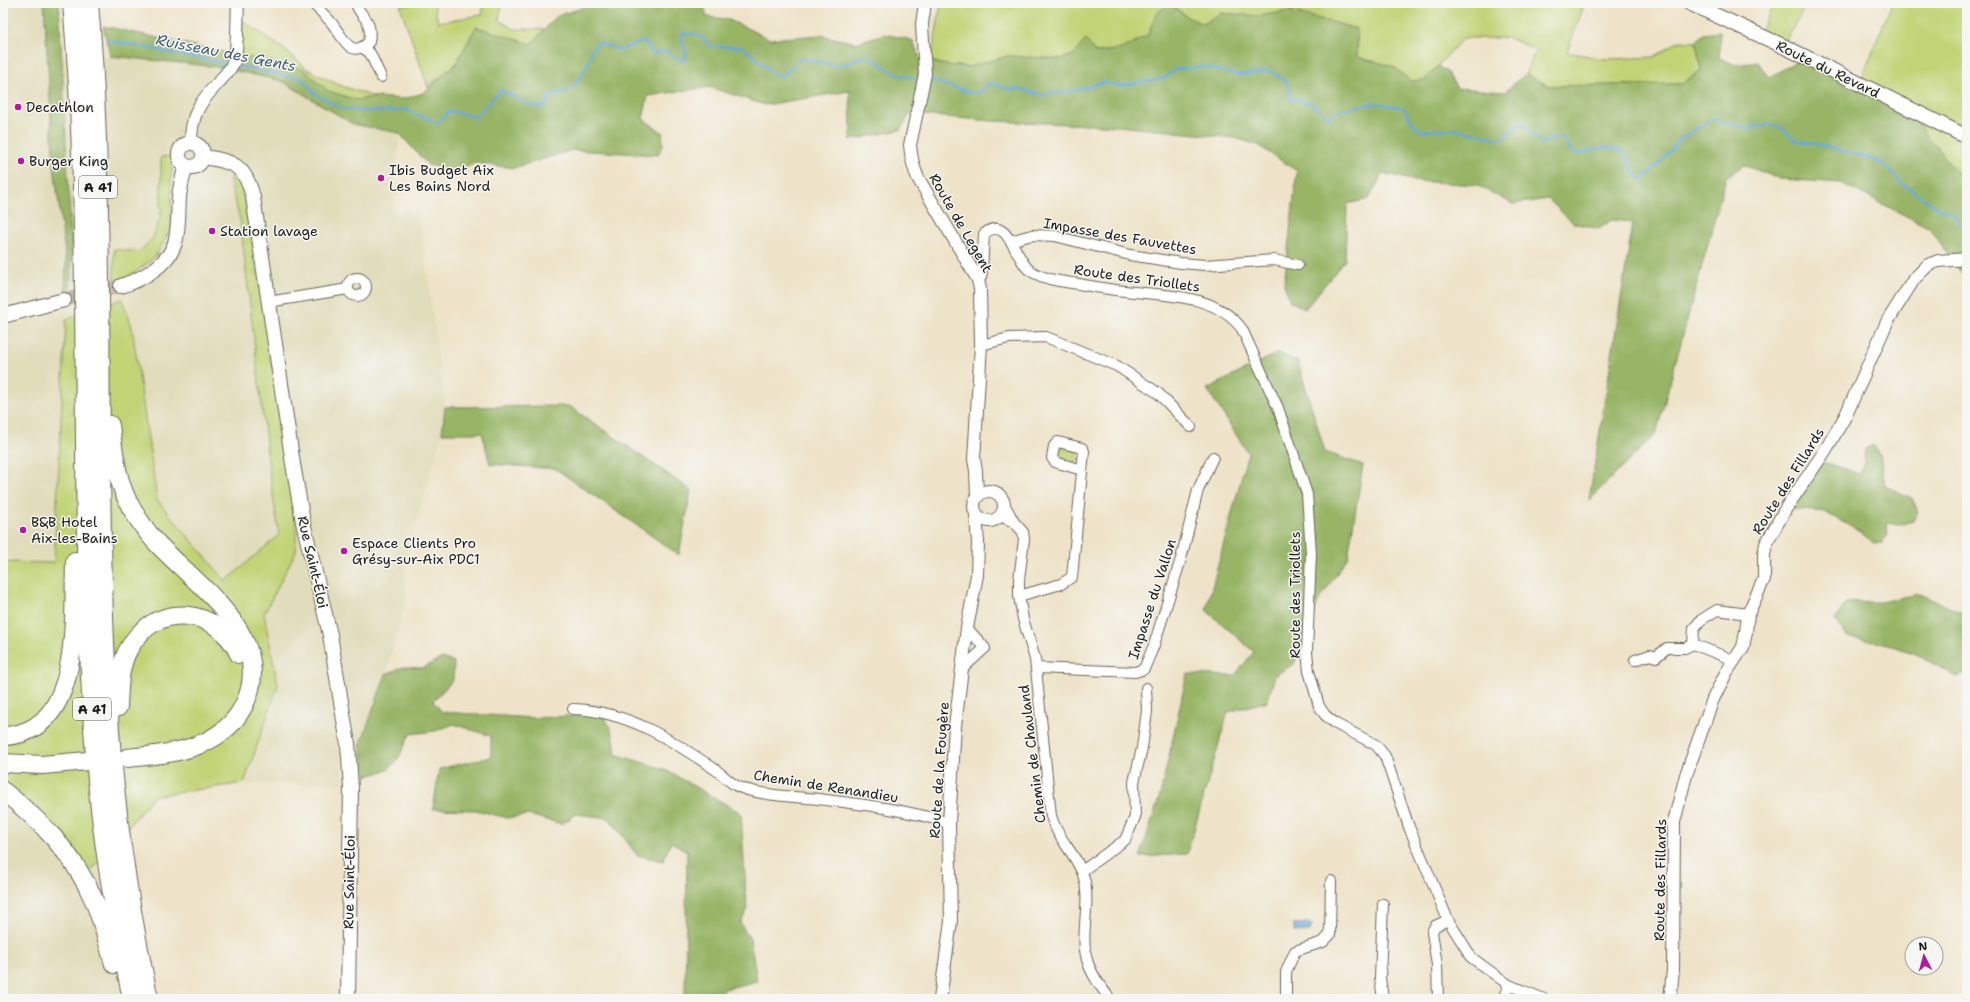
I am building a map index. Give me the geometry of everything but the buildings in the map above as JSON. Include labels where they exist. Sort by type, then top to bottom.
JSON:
[{"type":"highway","name":"A 41","points":[[72,3],[82,177],[87,602],[95,758],[112,897],[132,999]]},
{"type":"highway","name":"A 41","points":[[89,3],[98,200],[103,596],[109,718],[130,902],[149,999]]},
{"type":"highway","points":[[101,358],[116,462],[126,498],[138,519],[156,542],[210,593],[228,613],[244,642],[248,654],[251,674],[250,689],[241,712],[228,727],[215,737],[189,749],[159,755],[126,756],[175,747],[194,740],[219,726],[232,712],[242,689],[243,669],[234,644],[219,627],[198,618],[178,615],[151,624],[131,644],[123,662],[120,678],[114,772]]},
{"type":"highway","points":[[3,736],[23,732],[45,719],[58,701],[67,677],[70,658],[84,416]]},
{"type":"highway","points":[[3,756],[44,760],[88,759],[42,765],[3,763]]},
{"type":"highway","points":[[3,792],[30,814],[57,840],[80,873],[98,911],[126,999]]},
{"type":"main road","name":"Route du Revard","points":[[1689,3],[1781,46],[1967,137]]},
{"type":"main road","points":[[191,143],[200,147],[203,157],[197,166],[186,166],[180,162],[179,153],[184,145],[191,143]]},
{"type":"main road","name":"Rue Saint-Éloi","points":[[203,157],[225,160],[233,164],[249,181],[253,197],[303,522],[330,635],[348,744],[351,788],[348,999]]},
{"type":"main road","points":[[121,286],[150,274],[164,260],[174,245],[179,224],[181,186],[186,166]]},
{"type":"main road","points":[[3,316],[64,300]]},
{"type":"street","points":[[191,143],[191,131],[196,109],[232,64],[238,3]]},
{"type":"street","points":[[312,3],[336,29],[346,45],[355,49],[363,48],[369,42],[370,34],[368,23],[359,11],[356,3]]},
{"type":"street","name":"Route de Legent","points":[[928,3],[924,40],[925,74],[910,145],[913,167],[978,280],[980,289],[981,345],[974,459],[977,496]]},
{"type":"street","points":[[363,48],[370,53],[381,77]]},
{"type":"street","name":"Route des Triollets","points":[[978,280],[981,277],[982,272],[984,234],[993,229],[998,229],[1005,232],[1022,262],[1028,269],[1044,278],[1124,291],[1201,301],[1227,313],[1242,329],[1278,408],[1307,494],[1311,553],[1307,652],[1309,671],[1314,691],[1325,715],[1336,724],[1376,745],[1385,756],[1409,827],[1448,920],[1472,958],[1509,985],[1544,999]]},
{"type":"street","name":"Impasse des Fauvettes","points":[[1010,241],[1032,235],[1055,236],[1130,254],[1181,263],[1205,265],[1274,260],[1298,265]]},
{"type":"street","name":"Route des Fillards","points":[[1670,999],[1673,970],[1674,822],[1686,775],[1713,699],[1743,647],[1748,614],[1764,579],[1764,554],[1770,533],[1836,433],[1897,304],[1914,279],[1928,265],[1938,261],[1967,259]]},
{"type":"street","points":[[268,302],[348,289]]},
{"type":"street","points":[[981,345],[1010,338],[1046,337],[1117,366],[1139,382],[1158,393],[1191,427]]},
{"type":"street","name":"Impasse du Vallon","points":[[1036,668],[1135,672],[1144,669],[1154,645],[1181,559],[1198,490],[1213,457]]},
{"type":"street","points":[[1019,596],[1061,584],[1072,577],[1082,470]]},
{"type":"street","points":[[976,471],[993,491],[1000,496],[1004,504],[995,519]]},
{"type":"street","points":[[993,491],[984,491],[977,496],[973,505],[976,515],[982,520],[995,519],[1014,522]]},
{"type":"street","name":"Chemin de Chauland","points":[[1004,504],[1014,522],[1023,532],[1024,539],[1019,580],[1019,596],[1036,668],[1051,816],[1056,832],[1082,871],[1085,893],[1086,959],[1094,976],[1110,999]]},
{"type":"street","name":"Route de la Fougère","points":[[940,999],[951,921],[949,823],[955,726],[967,628],[976,584],[978,544],[976,515]]},
{"type":"street","name":"Route de la Fougère","points":[[978,544],[995,519]]},
{"type":"street","points":[[1693,644],[1694,628],[1701,620],[1717,610],[1748,614]]},
{"type":"street","points":[[962,669],[985,648],[967,628]]},
{"type":"street","points":[[1635,660],[1650,655],[1656,657],[1667,648],[1685,648],[1693,644],[1726,657],[1733,663]]},
{"type":"street","points":[[1082,871],[1125,840],[1135,817],[1134,782],[1142,748],[1147,711],[1146,688]]},
{"type":"street","name":"Chemin de Renandieu","points":[[573,709],[590,710],[627,719],[668,738],[736,785],[766,794],[840,802],[933,818],[949,823]]},
{"type":"street","points":[[1286,999],[1286,972],[1295,951],[1323,942],[1330,935],[1331,881]]},
{"type":"street","points":[[1383,904],[1380,978],[1383,999]]},
{"type":"street","points":[[1438,999],[1437,965],[1432,932],[1435,926],[1448,920]]},
{"type":"street","points":[[1503,999],[1509,985]]},
{"type":"shaded area","points":[[3,3],[53,3],[54,58],[110,56],[219,67],[282,81],[353,124],[399,133],[394,210],[419,213],[445,407],[442,433],[405,565],[406,601],[386,674],[360,746],[339,744],[343,783],[108,786],[126,999],[3,999]]},
{"type":"green space","points":[[44,3],[59,3],[72,255],[70,295],[65,295],[66,261],[54,166]]},
{"type":"green space","points":[[434,3],[438,22],[482,15],[484,3],[502,3],[499,20],[514,29],[545,29],[531,44],[476,27],[455,65],[428,87],[400,6]]},
{"type":"green space","points":[[587,3],[620,3],[626,8],[654,5],[657,3],[703,3],[707,17],[727,19],[770,39],[820,35],[856,43],[884,34],[912,40],[921,60],[946,65],[969,67],[1008,56],[1061,59],[1073,55],[1086,39],[1095,53],[1122,49],[1148,35],[1156,14],[1169,3],[1187,17],[1203,24],[1221,13],[1259,16],[1290,11],[1357,29],[1357,57],[1394,67],[1410,81],[1425,80],[1438,66],[1446,71],[1457,88],[1505,92],[1525,74],[1549,86],[1682,84],[1701,70],[1696,42],[1703,34],[1720,32],[1719,58],[1736,65],[1758,62],[1769,78],[1801,58],[1913,118],[1967,186],[1967,281],[1930,228],[1841,183],[1780,179],[1744,165],[1726,177],[1656,434],[1589,500],[1633,222],[1611,220],[1599,229],[1573,223],[1548,199],[1513,204],[1477,185],[1415,181],[1383,173],[1369,199],[1347,204],[1345,260],[1305,309],[1290,301],[1284,284],[1297,171],[1258,145],[1235,138],[1118,126],[992,121],[910,114],[900,130],[851,140],[850,91],[765,105],[709,87],[648,96],[643,119],[662,132],[663,145],[658,155],[572,150],[514,168],[475,163],[459,171],[428,165],[399,133],[353,124],[282,81],[219,67],[110,56],[103,26],[303,69],[328,91],[356,100],[375,97],[404,99],[423,93],[455,65],[476,27],[531,44],[557,16],[582,8]]},
{"type":"green space","points":[[941,3],[1169,3],[1156,14],[1148,35],[1122,49],[1073,55],[1061,59],[1008,56],[969,67],[946,65],[931,61]]},
{"type":"green space","points":[[1170,3],[1585,3],[1567,52],[1605,59],[1654,57],[1679,41],[1696,42],[1701,70],[1682,84],[1549,86],[1525,74],[1536,50],[1509,38],[1463,38],[1425,80],[1410,81],[1394,67],[1357,57],[1357,29],[1290,11],[1260,16],[1221,13],[1203,24],[1187,17]]},
{"type":"green space","points":[[1775,3],[1807,3],[1785,41],[1760,30]]},
{"type":"green space","points":[[1892,3],[1967,3],[1967,186],[1855,85],[1862,77]]},
{"type":"green space","points":[[243,21],[285,50],[307,69],[339,85],[375,97],[356,100],[328,91],[303,69],[240,56]]},
{"type":"green space","points":[[173,156],[171,187],[172,227],[155,257],[136,272],[114,282],[114,249],[139,252],[153,238],[161,215],[161,157]]},
{"type":"green space","points":[[229,178],[239,181],[242,188],[259,280],[296,525],[296,551],[264,614],[278,685],[244,783],[154,796],[92,870],[3,798],[3,562],[54,563],[66,320],[122,299],[132,327],[157,500],[226,581],[279,535],[270,476],[240,220]]},
{"type":"green space","points":[[1278,353],[1298,362],[1325,452],[1363,465],[1348,557],[1318,602],[1294,664],[1275,675],[1268,701],[1228,712],[1187,854],[1140,857],[1161,792],[1187,674],[1234,676],[1254,652],[1206,610],[1248,453],[1207,389]]},
{"type":"green space","points":[[569,406],[691,490],[679,555],[556,469],[490,464],[482,433],[442,433],[445,407]]},
{"type":"green space","points":[[1873,445],[1880,455],[1885,486],[1912,498],[1918,512],[1913,521],[1899,525],[1887,523],[1888,535],[1882,543],[1874,543],[1860,532],[1825,512],[1793,509],[1823,462],[1860,474],[1864,463],[1865,449]]},
{"type":"green space","points":[[1062,446],[1079,453],[1078,461],[1074,463],[1058,457],[1057,452]]},
{"type":"green space","points":[[1919,594],[1967,615],[1967,674],[1956,677],[1923,657],[1888,644],[1847,637],[1835,620],[1846,603],[1880,602]]},
{"type":"green space","points":[[442,658],[454,662],[453,680],[433,701],[442,712],[533,718],[602,714],[612,733],[615,743],[615,754],[664,769],[741,813],[747,911],[740,923],[750,939],[757,981],[725,989],[716,999],[687,999],[685,997],[687,851],[671,842],[663,861],[637,855],[609,818],[576,814],[562,824],[529,815],[507,818],[476,810],[433,809],[439,769],[491,757],[491,736],[454,724],[435,731],[410,734],[398,759],[388,770],[367,776],[360,746],[386,674],[403,667],[423,668]]},
{"type":"water","points":[[1309,923],[1312,926],[1310,931],[1294,932],[1294,924]]},
{"type":"waterway","name":"Ruisseau des Gents","points":[[237,66],[302,79],[314,93],[343,109],[364,111],[396,111],[405,109],[437,123],[450,111],[476,117],[501,90],[530,105],[544,107],[552,95],[573,89],[588,64],[592,49],[599,43],[620,50],[644,41],[653,54],[665,51],[683,62],[686,55],[681,36],[684,33],[699,35],[709,46],[743,47],[774,74],[781,77],[801,58],[841,66],[860,57],[869,57],[896,74],[914,78]]},
{"type":"waterway","name":"Ruisseau des Gents","points":[[108,40],[228,64]]},
{"type":"waterway","name":"Ruisseau des Gents","points":[[931,80],[972,93],[980,92],[990,83],[1011,90],[1019,89],[1043,95],[1078,90],[1103,82],[1120,86],[1165,78],[1176,69],[1207,67],[1236,75],[1270,71],[1287,82],[1290,99],[1307,102],[1319,109],[1328,117],[1339,111],[1354,107],[1370,104],[1383,104],[1405,109],[1410,120],[1420,131],[1452,129],[1502,139],[1519,124],[1524,125],[1541,143],[1562,137],[1567,146],[1576,154],[1607,147],[1623,151],[1632,171],[1642,180],[1666,156],[1679,140],[1712,119],[1750,128],[1768,124],[1782,128],[1795,140],[1863,156],[1883,164],[1900,182],[1936,207],[1951,212],[1967,233]]},
{"type":"tunnel","points":[[64,300],[121,286]]},
{"type":"place","name":"Decathlon","points":[[18,107]]},
{"type":"place","name":"Burger King","points":[[21,161]]},
{"type":"place","name":"Ibis Budget Aix Les Bains Nord","points":[[381,178]]},
{"type":"place","name":"Station lavage","points":[[212,231]]},
{"type":"place","name":"B&B Hotel Aix-les-Bains","points":[[23,530]]},
{"type":"place","name":"Espace Clients Pro Grésy-sur-Aix PDC1","points":[[344,551]]}]
